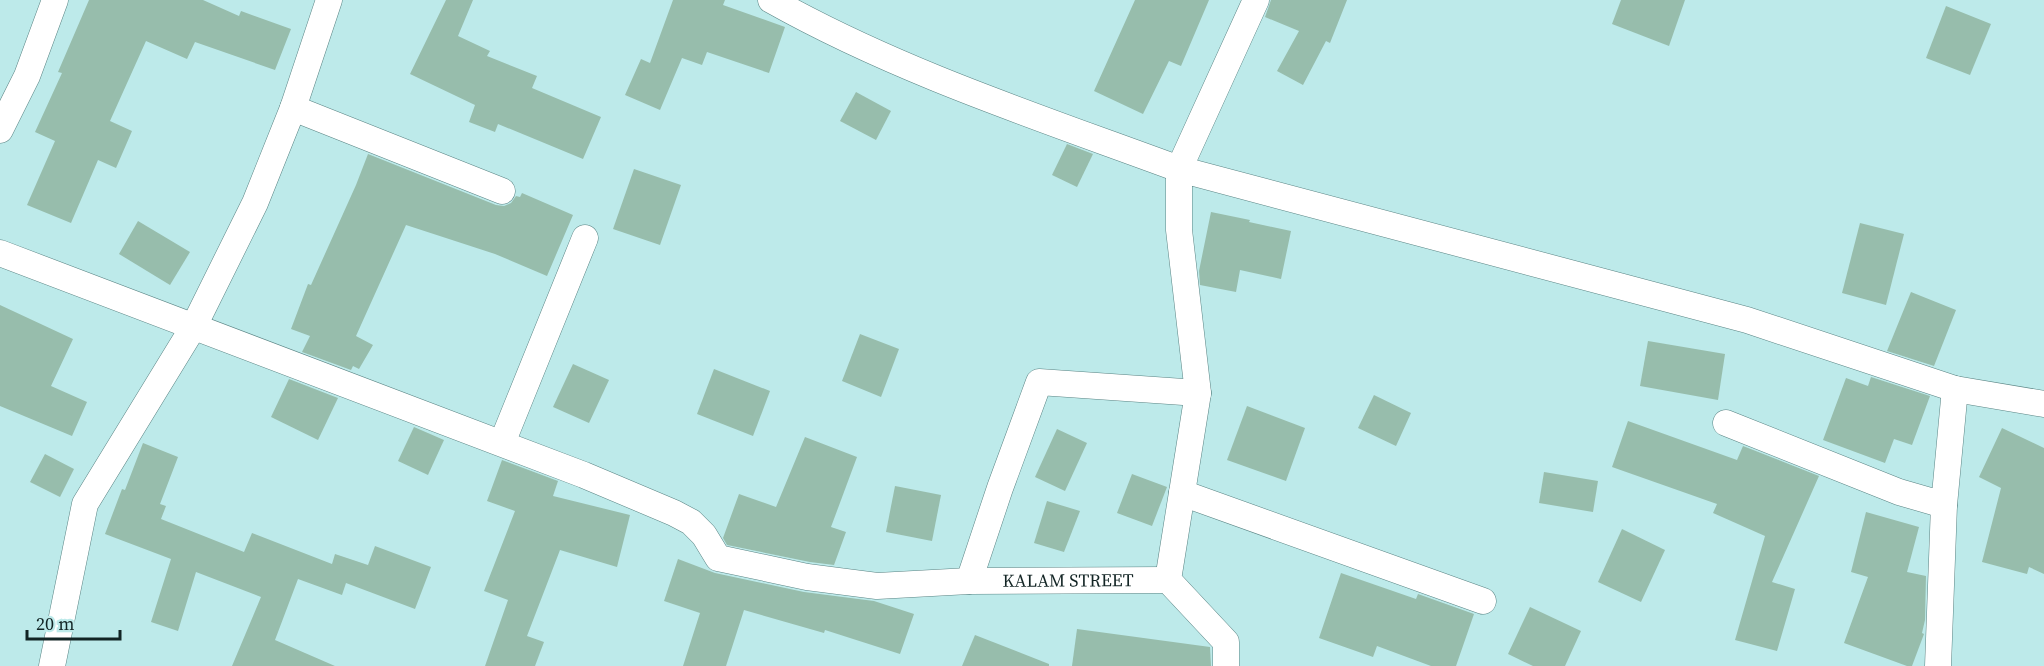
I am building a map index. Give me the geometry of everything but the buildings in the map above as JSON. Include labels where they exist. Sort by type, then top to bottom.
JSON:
[{"type":"street","points":[[0,130],[27,76],[55,0]]},
{"type":"street","points":[[52,666],[85,504],[194,326],[255,203],[293,108],[329,0]]},
{"type":"street","points":[[1226,666],[1226,642],[1168,580],[1198,393],[1179,230],[1179,169],[1256,0]]},
{"type":"street","points":[[782,3],[813,24],[938,80],[1179,169],[1748,320],[1955,389],[2044,404]]},
{"type":"street","points":[[293,108],[502,191]]},
{"type":"street","points":[[502,443],[585,238]]},
{"type":"street","name":"KALAM STREET","points":[[0,253],[502,443],[674,513],[691,522],[704,535],[718,558],[807,577],[877,586],[969,581],[1168,580]]},
{"type":"street","points":[[969,581],[1039,382],[1198,393]]},
{"type":"street","points":[[1938,666],[1944,505],[1955,389]]},
{"type":"street","points":[[1726,423],[1899,492],[1944,505]]},
{"type":"street","points":[[1182,493],[1483,601]]}]
